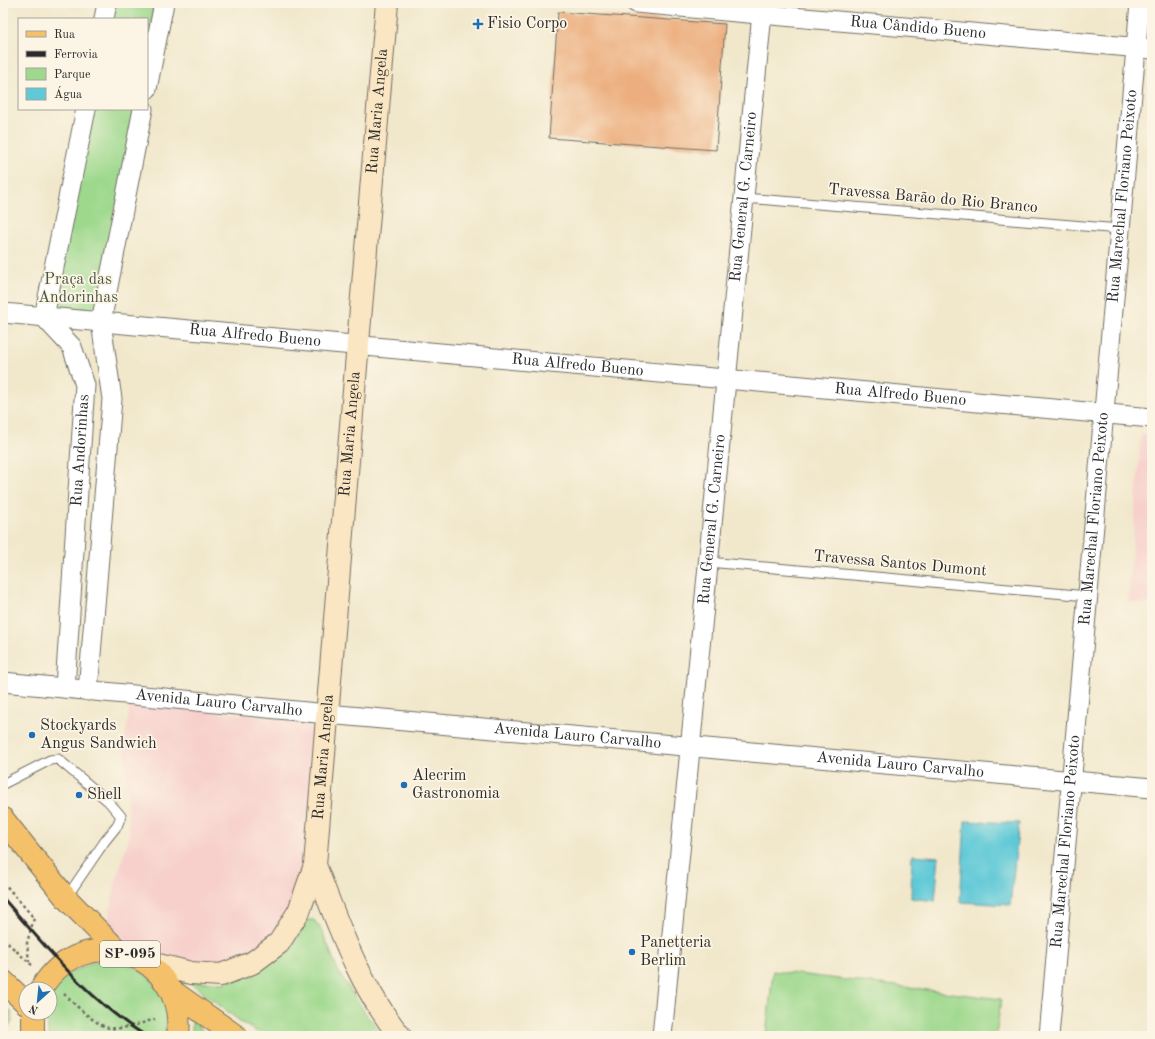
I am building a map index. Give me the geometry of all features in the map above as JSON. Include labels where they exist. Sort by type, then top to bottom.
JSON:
[{"type":"main road","name":"SP-095","points":[[3,819],[66,898],[118,951]]},
{"type":"main road","name":"SP-095","points":[[47,981],[62,965],[79,955],[98,951],[118,951],[132,955],[146,962],[160,975],[172,991],[236,1036]]},
{"type":"main road","points":[[3,981],[18,995]]},
{"type":"main road","name":"SP-095","points":[[172,991],[177,1006],[179,1029]]},
{"type":"main road","points":[[34,1021],[34,1036]]},
{"type":"street","points":[[104,18],[107,3]]},
{"type":"street","points":[[148,84],[164,3]]},
{"type":"street","name":"Rua Maria Angela","points":[[146,962],[191,973],[221,974],[252,963],[279,943],[299,911],[315,865],[387,3]]},
{"type":"street","name":"Rua Cândido Bueno","points":[[636,3],[762,9],[1144,48]]},
{"type":"street","name":"Rua Marechal Floriano Peixoto","points":[[1050,1036],[1120,229],[1144,48],[1140,3]]},
{"type":"street","name":"Rua General G. Carneiro","points":[[662,1036],[762,9]]},
{"type":"street","points":[[44,317],[86,110]]},
{"type":"street","name":"Rua Andorinhas","points":[[88,690],[112,399],[101,322],[143,110]]},
{"type":"street","name":"Rua Alfredo Bueno","points":[[3,313],[1152,418]]},
{"type":"street","name":"Rua Andorinhas","points":[[44,317],[72,347],[85,385],[65,688]]},
{"type":"street","name":"Avenida Lauro Carvalho","points":[[3,682],[327,714],[1152,788]]},
{"type":"street","name":"Rua Maria Angela","points":[[315,865],[356,968],[390,1024],[400,1036]]},
{"type":"lane","name":"Travessa Barão do Rio Branco","points":[[744,198],[1120,229]]},
{"type":"lane","name":"Travessa Santos Dumont","points":[[708,562],[1088,596]]},
{"type":"lane","points":[[3,784],[50,760],[58,759],[108,801],[121,816],[117,826],[66,898]]},
{"type":"path","points":[[3,882],[34,918],[27,943],[29,962]]},
{"type":"path","points":[[3,939],[29,962],[42,981]]},
{"type":"path","points":[[58,994],[90,1018],[109,1028],[130,1026],[168,1015],[179,1029]]},
{"type":"shaded area","points":[[1141,434],[1152,435],[1152,604],[1128,602]]},
{"type":"shaded area","points":[[130,704],[314,721],[314,865],[277,943],[219,970],[146,961],[108,923],[116,880],[129,837],[125,740]]},
{"type":"green space","points":[[112,3],[155,3],[148,42],[148,18],[109,18]]},
{"type":"green space","name":"Praça das Andorinhas","points":[[91,110],[136,110],[97,317],[50,311]]},
{"type":"green space","points":[[304,920],[314,920],[322,931],[338,971],[368,1017],[385,1036],[265,1036],[245,1025],[188,981],[222,983],[254,975],[285,952]]},
{"type":"green space","points":[[113,960],[133,966],[151,979],[164,998],[168,1015],[165,1036],[49,1036],[46,1021],[58,1021],[58,985],[70,973],[93,962]]},
{"type":"green space","points":[[773,971],[1001,999],[996,1036],[766,1036]]},
{"type":"green space","points":[[3,1003],[11,1011],[12,1023],[3,1031]]},
{"type":"green space","points":[[192,1020],[208,1036],[192,1036]]},
{"type":"water","points":[[965,821],[1019,823],[1010,905],[960,902]]},
{"type":"water","points":[[912,855],[939,857],[935,901],[911,898]]},
{"type":"building","points":[[558,12],[725,24],[716,150],[549,138]]},
{"type":"railway","points":[[3,898],[87,990],[125,1022],[146,1036]]},
{"type":"place","name":"Fisio Corpo","points":[[478,24]]},
{"type":"place","name":"Stockyards Angus Sandwich","points":[[32,735]]},
{"type":"place","name":"Alecrim Gastronomia","points":[[404,785]]},
{"type":"place","name":"Shell","points":[[79,795]]},
{"type":"place","name":"Panetteria Berlim","points":[[632,952]]}]
